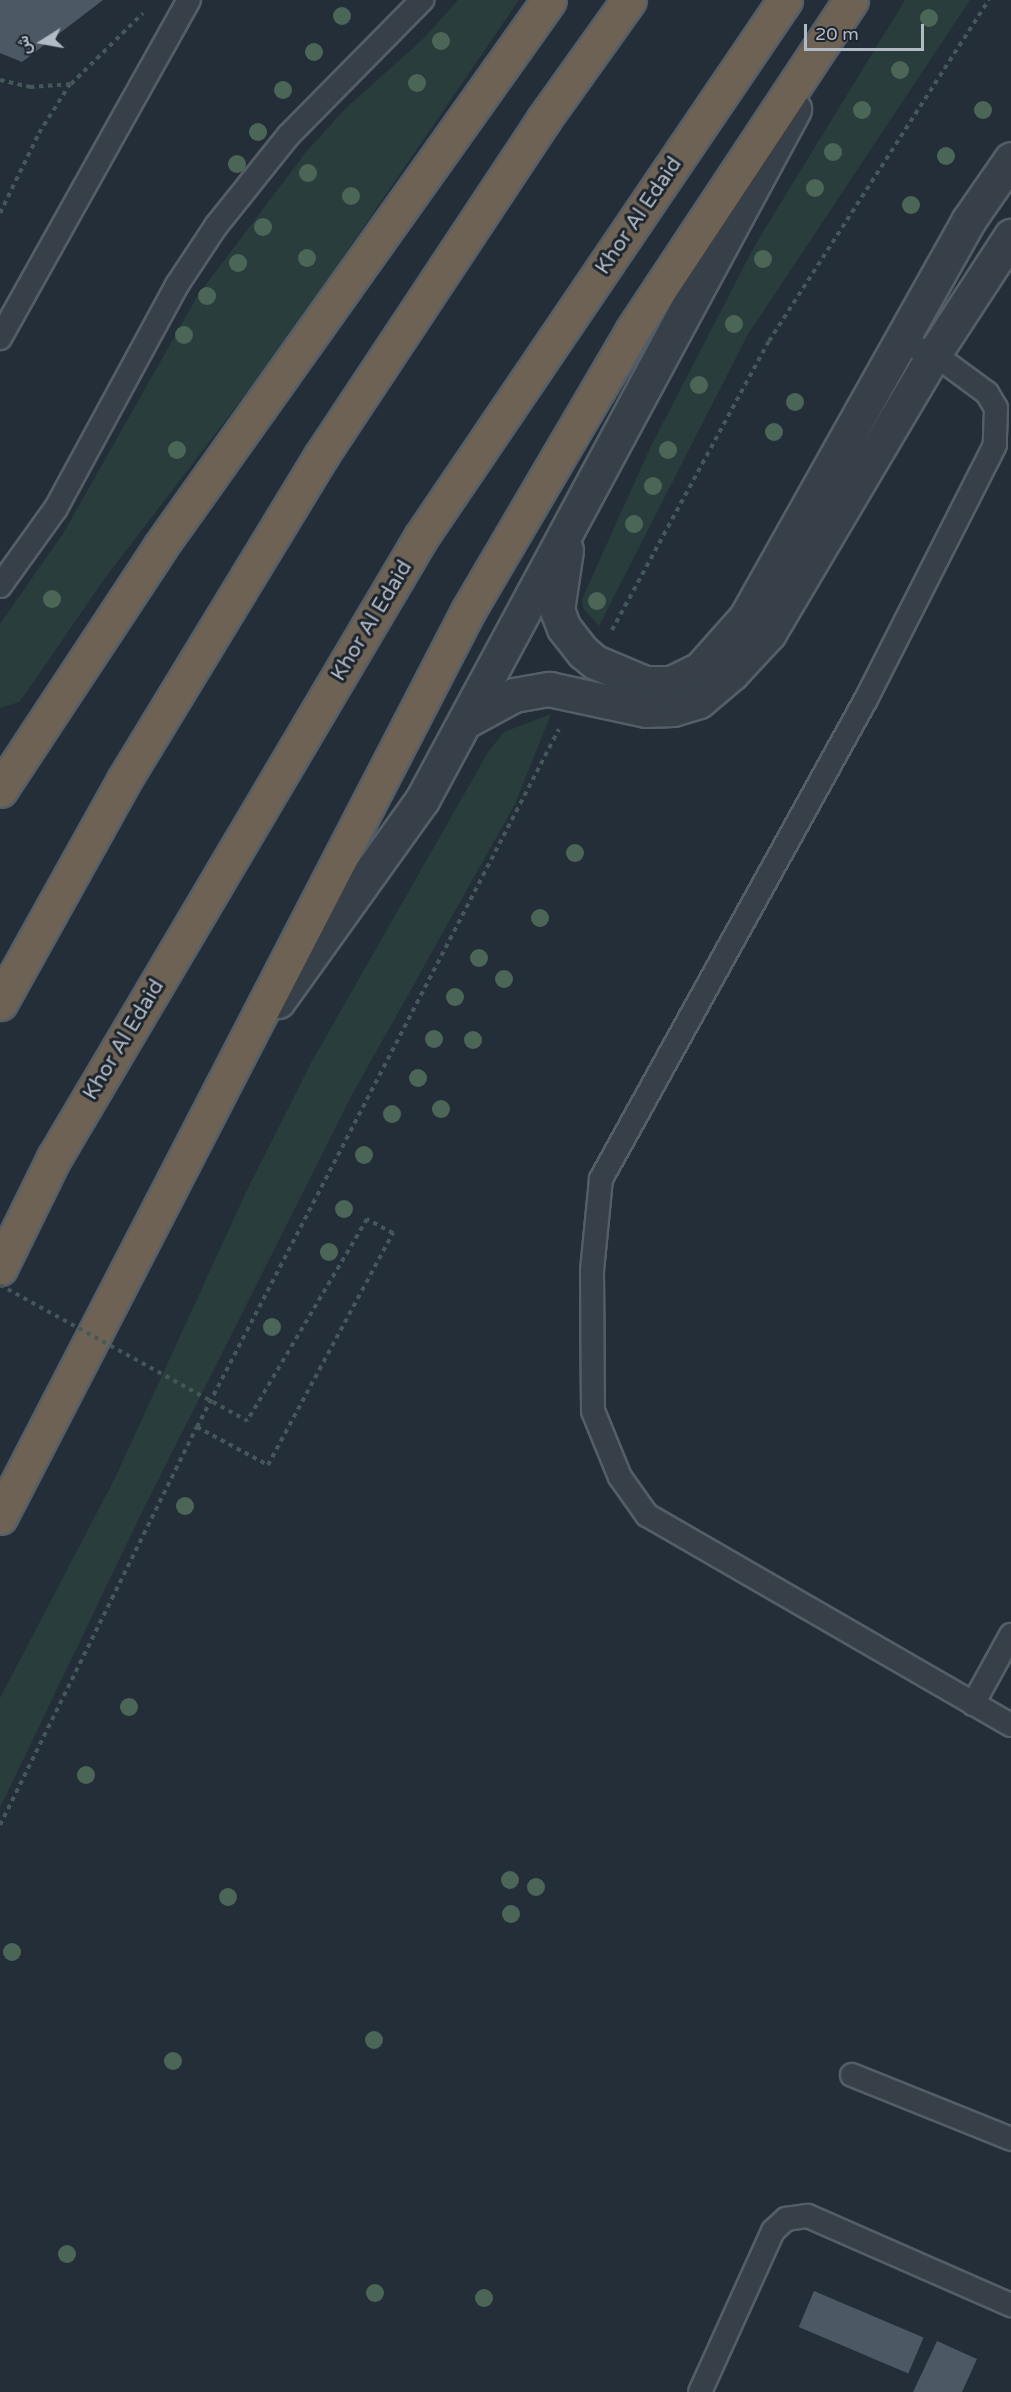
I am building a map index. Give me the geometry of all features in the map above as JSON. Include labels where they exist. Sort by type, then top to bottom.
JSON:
[{"type":"highway","points":[[0,790],[160,547],[549,0]]},
{"type":"highway","points":[[0,1003],[124,780],[321,456],[544,119],[629,0]]},
{"type":"highway","name":"Khor Al Edaid","points":[[0,1268],[54,1158],[421,537],[785,0]]},
{"type":"highway","points":[[0,1517],[468,611],[632,331],[852,0]]},
{"type":"street","points":[[243,1048],[422,800],[852,0]]},
{"type":"street","points":[[574,515],[559,580],[558,610],[574,644],[595,662],[645,683],[671,683],[700,669],[729,639],[746,617],[968,221],[1011,159]]},
{"type":"street","points":[[466,721],[514,695],[534,690],[577,694],[646,710],[673,709],[699,701],[732,673],[769,633],[934,354],[1011,236]]},
{"type":"lane","points":[[0,338],[189,0]]},
{"type":"lane","points":[[0,586],[56,508],[177,285],[216,226],[289,135],[422,0]]},
{"type":"lane","points":[[902,342],[934,354],[987,393],[996,408],[996,446],[865,701],[601,1179],[592,1270],[593,1411],[620,1477],[647,1515],[1011,1725]]},
{"type":"lane","points":[[973,1704],[1011,1635]]},
{"type":"lane","points":[[852,2075],[1011,2139]]},
{"type":"lane","points":[[700,2392],[773,2231],[786,2219],[808,2216],[1011,2305]]},
{"type":"path","points":[[595,662],[769,341],[989,0]]},
{"type":"path","points":[[0,213],[39,133],[71,84],[147,8]]},
{"type":"path","points":[[0,80],[30,87],[71,84]]},
{"type":"path","points":[[0,1825],[197,1427],[577,694]]},
{"type":"path","points":[[0,1285],[247,1421],[367,1219],[393,1233],[268,1465],[197,1427]]},
{"type":"green space","points":[[458,0],[519,0],[276,355],[105,578],[19,702],[0,708],[0,624],[64,532],[198,295],[306,152],[346,108],[423,39]]},
{"type":"green space","points":[[905,0],[970,0],[747,336],[599,626],[583,608],[582,599],[650,448],[755,245]]},
{"type":"green space","points":[[551,714],[515,804],[353,1093],[141,1514],[0,1808],[0,1698],[115,1478],[246,1192],[311,1063],[488,752],[504,732]]},
{"type":"building","points":[[0,0],[103,0],[22,62],[0,53]]},
{"type":"building","points":[[814,2291],[924,2337],[908,2373],[799,2327]]},
{"type":"building","points":[[937,2341],[977,2359],[962,2392],[913,2392]]}]
